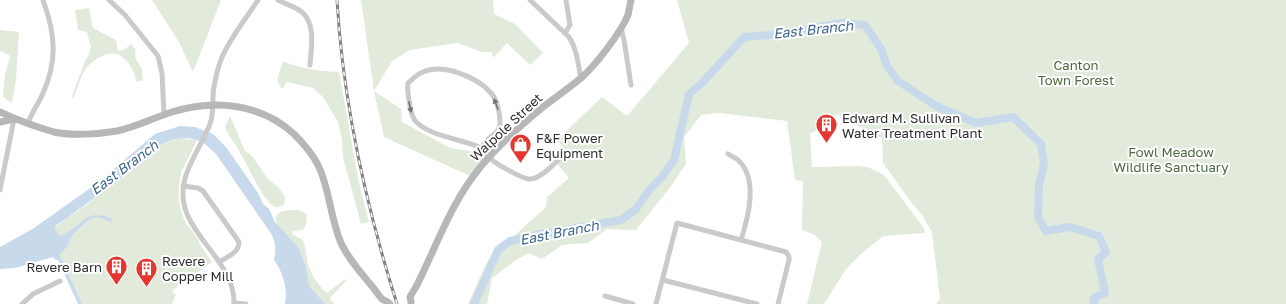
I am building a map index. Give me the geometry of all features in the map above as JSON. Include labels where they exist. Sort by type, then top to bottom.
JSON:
[{"type":"main road","name":"Walpole Street","points":[[410,303],[410,297],[417,286],[454,205],[473,176],[489,157],[525,123],[594,66],[621,28],[632,0]]},
{"type":"main road","points":[[0,112],[14,119],[54,132],[68,134],[117,131],[164,115],[189,108],[212,104],[240,107],[265,114],[292,132],[308,148],[323,176],[337,232],[343,246],[349,257],[386,303]]},
{"type":"main road","points":[[0,122],[14,119]]},
{"type":"street","points":[[28,123],[45,88],[49,76],[53,53],[52,29],[43,0]]},
{"type":"street","points":[[109,0],[125,15],[158,56],[162,73],[164,115]]},
{"type":"street","points":[[246,304],[234,304],[231,283],[219,262],[190,220],[183,202],[183,186],[188,165],[212,119],[213,90],[224,52],[258,0]]},
{"type":"street","points":[[278,0],[303,13],[310,23],[312,36],[310,65]]},
{"type":"street","points":[[530,0],[565,33],[572,42],[575,48],[581,78]]},
{"type":"street","points":[[565,33],[570,25],[566,0]]},
{"type":"street","points":[[621,28],[631,85]]},
{"type":"street","points":[[482,149],[483,143],[498,130],[500,122],[495,99],[484,86],[474,79],[444,70],[423,71],[408,83],[407,90],[410,106],[412,114],[417,122],[428,130],[447,138],[482,149],[492,160],[514,173],[528,179],[535,178],[542,174],[564,155]]},
{"type":"street","points":[[0,188],[14,119]]},
{"type":"street","points":[[728,154],[738,160],[744,167],[750,188],[747,219],[741,240]]},
{"type":"street","points":[[183,186],[198,188],[203,191],[239,242],[239,248],[219,262]]},
{"type":"street","points":[[656,304],[677,223],[785,252],[788,255],[789,260],[778,304]]},
{"type":"street","points":[[663,280],[757,304]]},
{"type":"street","points":[[22,304],[33,294],[60,281]]},
{"type":"street","points":[[605,296],[633,304]]},
{"type":"green space","points":[[152,0],[221,0],[193,72],[179,42]]},
{"type":"green space","points":[[361,0],[493,0],[494,14],[515,24],[543,53],[530,65],[507,43],[493,58],[492,52],[482,52],[457,43],[410,50],[392,61],[374,91]]},
{"type":"green space","points":[[677,0],[1286,0],[1286,304],[936,304],[940,299],[932,232],[922,215],[883,163],[882,138],[837,114],[822,128],[810,133],[812,167],[868,167],[884,175],[924,228],[925,233],[883,236],[846,269],[824,304],[807,304],[822,242],[815,235],[802,230],[803,181],[795,180],[787,121],[719,113],[701,115],[684,137],[686,164],[669,189],[636,230],[607,229],[588,243],[562,245],[542,259],[529,253],[516,260],[492,278],[487,304],[468,304],[486,264],[497,247],[514,236],[546,207],[547,197],[569,178],[557,164],[568,153],[557,140],[602,97],[627,116],[689,43]]},
{"type":"green space","points":[[89,8],[93,28],[116,40],[118,51],[125,49],[131,44],[136,50],[135,57],[142,69],[143,80],[136,82],[128,62],[121,56],[113,53],[105,55],[96,59],[87,67],[73,99],[72,96],[91,47],[87,32],[78,30],[75,10]]},
{"type":"green space","points":[[0,30],[19,32],[16,79],[12,103],[3,97],[5,74],[10,57],[9,55],[0,51]]},
{"type":"green space","points":[[283,61],[310,69],[339,72],[359,183],[369,222],[361,224],[343,157],[342,139],[338,122],[323,97],[313,88],[287,82],[282,89],[277,80]]},
{"type":"green space","points":[[374,91],[401,109],[402,122],[450,148],[476,152],[484,158],[470,176],[384,137]]},
{"type":"green space","points":[[230,116],[245,151],[252,156],[268,179],[278,187],[285,197],[284,205],[275,207],[263,194],[226,130],[225,127]]},
{"type":"green space","points":[[177,138],[197,140],[182,169],[179,183],[179,197],[181,211],[187,225],[212,262],[173,290],[173,293],[176,294],[172,304],[82,304],[64,264],[58,255],[55,230],[56,226],[123,176],[160,145]]},
{"type":"green space","points":[[299,210],[307,214],[306,225],[303,230],[293,231],[292,234],[303,240],[309,268],[318,284],[327,293],[345,279],[346,281],[330,298],[334,304],[316,304],[277,229],[276,217],[280,212]]},
{"type":"water","points":[[180,126],[195,127],[213,134],[226,147],[258,193],[263,204],[269,209],[275,222],[298,247],[306,267],[309,286],[325,304],[285,304],[286,292],[282,275],[274,260],[275,248],[272,235],[216,154],[204,143],[188,138],[174,139],[160,145],[114,183],[56,225],[55,230],[59,236],[74,228],[87,217],[100,215],[112,219],[111,222],[99,217],[88,220],[73,234],[67,247],[59,255],[82,304],[78,304],[58,260],[53,257],[15,268],[0,269],[0,247],[34,228],[96,184],[155,134]]},
{"type":"water","points":[[205,271],[208,276],[204,280],[199,280],[197,277]]},
{"type":"waterway","name":"East Branch","points":[[474,304],[498,250],[510,241],[621,220],[636,209],[674,160],[689,94],[703,82],[744,37],[772,35],[842,23],[865,25],[881,49],[887,66],[898,81],[936,106],[976,123],[1013,117],[1041,144],[1044,163],[1039,186],[1038,217],[1046,231],[1070,227],[1099,236],[1106,252],[1098,259],[1105,293],[1094,298],[1094,304]]},
{"type":"railway","points":[[337,0],[340,39],[350,116],[375,230],[397,304]]},
{"type":"place","name":"Edward M. Sullivan Water Treatment Plant","points":[[826,144]]},
{"type":"place","name":"F&F Power Equipment","points":[[520,164]]},
{"type":"place","name":"Revere Barn","points":[[117,286]]},
{"type":"place","name":"Revere Copper Mill","points":[[146,288]]},
{"type":"park label","name":"Canton Town Forest","points":[[1076,72]]},
{"type":"park label","name":"Fowl Meadow Wildlife Sanctuary","points":[[1171,160]]}]
